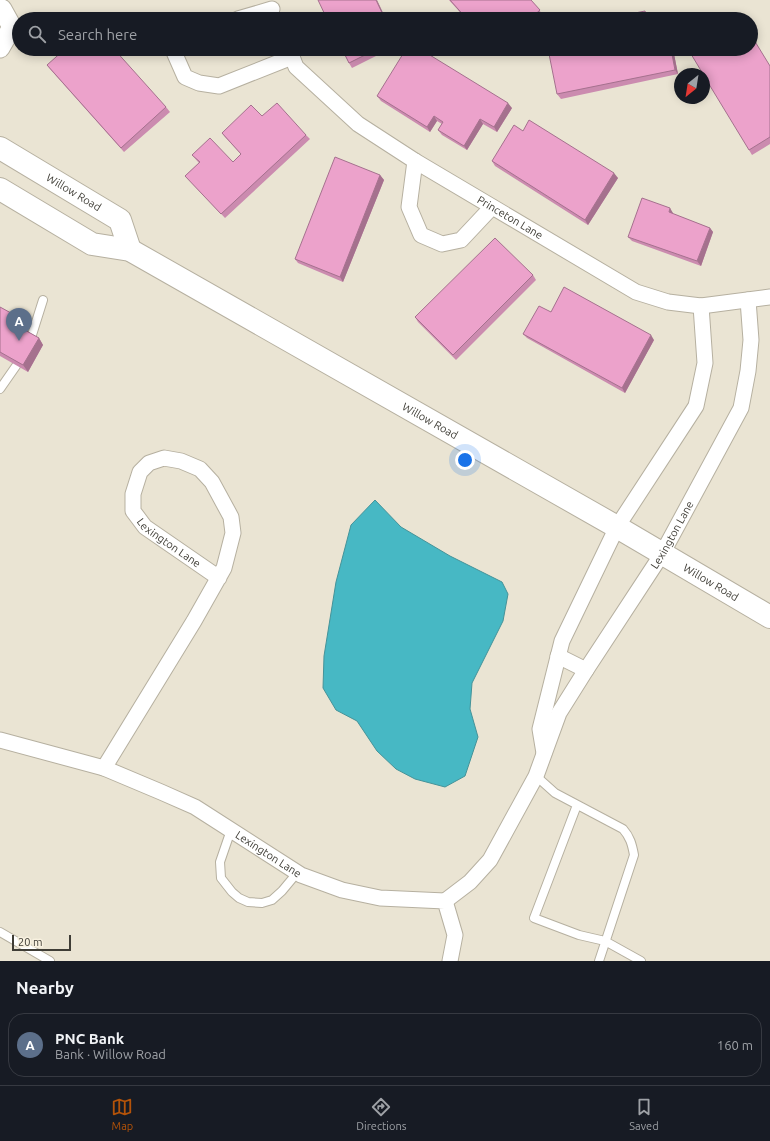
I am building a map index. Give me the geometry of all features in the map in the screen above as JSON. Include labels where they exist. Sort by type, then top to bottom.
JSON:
[{"type":"main road","name":"Willow Road","points":[[0,148],[120,220],[130,250]]},
{"type":"main road","name":"Willow Road","points":[[0,189],[92,244],[130,250],[617,527],[770,618]]},
{"type":"street","points":[[0,48],[12,27],[2,6]]},
{"type":"street","points":[[262,12],[273,9]]},
{"type":"street","points":[[176,56],[185,77],[199,84],[219,86],[284,56]]},
{"type":"street","name":"Princeton Lane","points":[[291,56],[296,67],[358,124],[415,162],[636,292],[668,302],[701,306],[770,297]]},
{"type":"street","points":[[415,162],[409,207],[421,236],[442,244],[460,240],[492,207]]},
{"type":"street","name":"Lexington Lane","points":[[0,740],[104,768],[195,807],[297,873],[342,890],[380,898],[446,901],[470,882],[490,860],[536,776],[560,713],[586,670],[662,554],[741,408],[748,371],[751,340],[748,300]]},
{"type":"street","points":[[545,754],[540,729],[562,640],[617,527],[696,406],[705,363],[701,306]]},
{"type":"street","name":"Lexington Lane","points":[[104,768],[219,578],[224,568],[233,533],[230,517],[212,482],[200,469],[181,461],[164,458],[149,463],[140,472],[133,494],[133,511],[145,527],[219,578]]},
{"type":"street","points":[[558,656],[586,670]]},
{"type":"street","points":[[446,901],[455,935],[450,961]]},
{"type":"lane","points":[[31,338],[43,300]]},
{"type":"lane","points":[[0,389],[16,366]]},
{"type":"lane","points":[[536,776],[555,793],[623,829],[629,836],[632,844],[634,855],[599,961]]},
{"type":"lane","points":[[577,805],[534,918],[579,935],[605,941],[641,961]]},
{"type":"lane","points":[[231,830],[220,862],[221,878],[232,892],[240,898],[248,902],[262,903],[272,900],[282,891],[297,873]]},
{"type":"lane","points":[[0,932],[50,961]]},
{"type":"water","points":[[375,500],[401,527],[450,556],[502,582],[508,594],[503,621],[472,683],[470,709],[478,737],[465,776],[445,787],[415,779],[396,769],[377,751],[357,721],[336,710],[323,688],[324,656],[336,582],[351,525]]},
{"type":"building","points":[[318,0],[376,0],[382,12],[324,12]]},
{"type":"building","points":[[450,0],[531,0],[540,10],[538,12],[461,12]]},
{"type":"building","points":[[758,46],[770,66],[770,137],[749,150],[710,86],[710,68],[699,68],[692,56],[758,56]]},
{"type":"building","points":[[57,56],[120,56],[166,107],[121,148],[47,65]]},
{"type":"building","points":[[346,56],[363,56],[349,63]]},
{"type":"building","points":[[402,56],[431,56],[508,103],[494,127],[480,119],[464,146],[438,130],[443,122],[434,116],[427,127],[377,96]]},
{"type":"building","points":[[549,56],[672,56],[674,70],[557,94]]},
{"type":"building","points":[[277,103],[306,135],[221,214],[185,176],[200,162],[192,155],[210,138],[233,162],[241,154],[222,133],[251,105],[262,116]]},
{"type":"building","points":[[529,120],[614,173],[585,220],[492,161],[514,125],[523,131]]},
{"type":"building","points":[[335,157],[380,175],[340,277],[295,259]]},
{"type":"building","points":[[642,198],[670,208],[669,212],[710,228],[697,261],[628,237]]},
{"type":"building","points":[[495,238],[533,275],[453,355],[415,317]]},
{"type":"building","points":[[564,287],[651,335],[622,388],[523,334],[539,306],[551,312]]},
{"type":"building","points":[[0,307],[11,313],[7,320],[39,338],[23,365],[0,352]]},
{"type":"place","name":"PNC Bank","points":[[19,341]]}]
